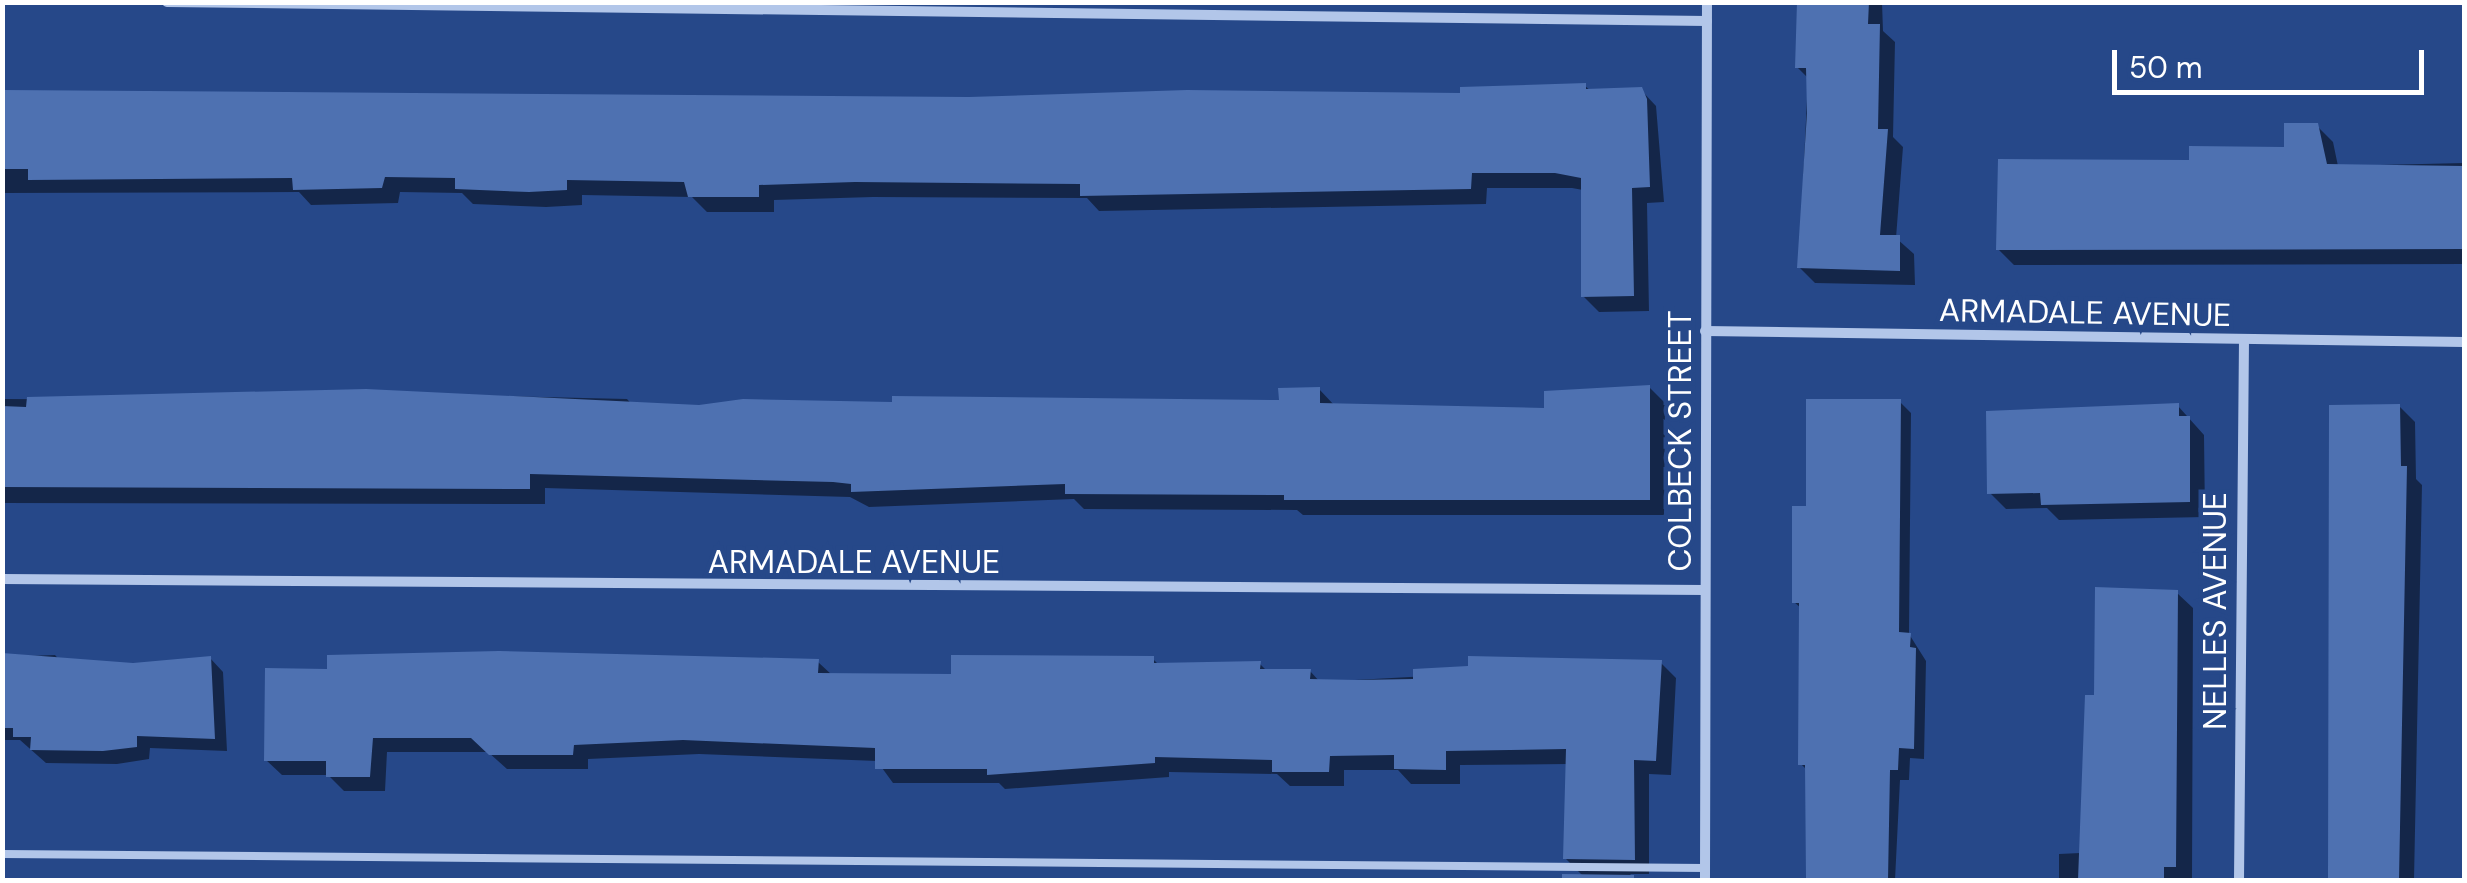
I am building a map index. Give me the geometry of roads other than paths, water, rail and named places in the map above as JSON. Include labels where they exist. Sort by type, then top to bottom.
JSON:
[{"type":"street","points":[[167,2],[1707,21]]},
{"type":"street","name":"COLBECK STREET","points":[[1705,880],[1707,2]]},
{"type":"street","name":"ARMADALE AVENUE","points":[[1706,331],[2464,342]]},
{"type":"street","name":"NELLES AVENUE","points":[[2239,880],[2244,341]]},
{"type":"street","name":"ARMADALE AVENUE","points":[[2,579],[1705,590]]},
{"type":"lane","points":[[2,854],[1705,868]]}]
